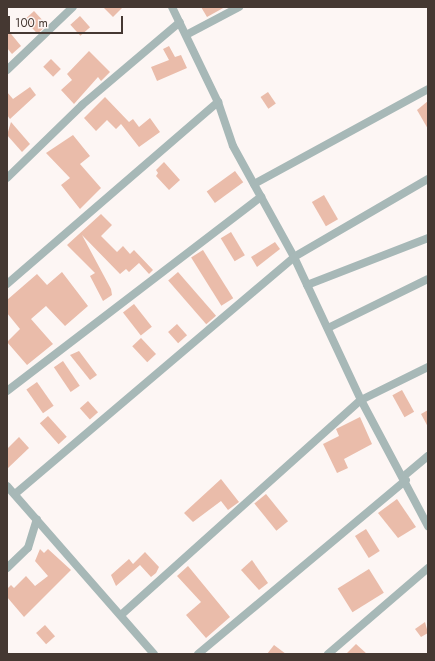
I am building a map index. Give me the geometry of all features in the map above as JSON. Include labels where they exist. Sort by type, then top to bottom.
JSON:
[{"type":"street","points":[[7,70],[73,7]]},
{"type":"street","points":[[172,7],[218,102],[233,146],[294,257],[361,400],[405,478],[428,526]]},
{"type":"street","points":[[186,35],[238,7]]},
{"type":"street","points":[[7,178],[82,105],[180,22]]},
{"type":"street","points":[[254,184],[428,89]]},
{"type":"street","points":[[7,284],[218,102]]},
{"type":"street","points":[[15,494],[294,257],[428,179]]},
{"type":"street","points":[[7,392],[261,197]]},
{"type":"street","points":[[307,285],[428,238]]},
{"type":"street","points":[[328,328],[428,279]]},
{"type":"street","points":[[121,615],[361,400],[428,367]]},
{"type":"street","points":[[198,654],[405,478],[428,456]]},
{"type":"street","points":[[7,486],[154,654]]},
{"type":"street","points":[[7,568],[28,548],[37,519]]},
{"type":"street","points":[[328,654],[428,568]]},
{"type":"building","points":[[103,7],[123,7],[113,17]]},
{"type":"building","points":[[201,7],[225,7],[207,17]]},
{"type":"building","points":[[34,11],[47,25],[37,34],[24,20]]},
{"type":"building","points":[[80,16],[90,27],[80,36],[70,25]]},
{"type":"building","points":[[7,29],[21,46],[12,54],[7,48]]},
{"type":"building","points":[[169,46],[175,57],[181,55],[187,68],[157,81],[151,67],[169,60],[163,49]]},
{"type":"building","points":[[89,51],[110,72],[101,81],[98,77],[74,104],[61,90],[72,80],[67,74]]},
{"type":"building","points":[[51,59],[61,69],[53,77],[43,67]]},
{"type":"building","points":[[30,87],[36,95],[10,119],[7,115],[7,92],[13,99]]},
{"type":"building","points":[[268,92],[276,104],[268,109],[261,97]]},
{"type":"building","points":[[105,97],[129,122],[133,119],[139,127],[150,118],[160,132],[139,147],[121,124],[116,129],[107,120],[96,131],[84,118]]},
{"type":"building","points":[[428,101],[428,129],[417,110]]},
{"type":"building","points":[[11,122],[30,144],[22,152],[7,135]]},
{"type":"building","points":[[73,135],[90,156],[80,164],[101,188],[80,209],[61,185],[70,178],[46,153]]},
{"type":"building","points":[[164,162],[180,180],[169,190],[156,176],[158,173],[156,170]]},
{"type":"building","points":[[235,171],[243,182],[215,203],[207,192]]},
{"type":"building","points":[[324,195],[338,219],[326,226],[312,202]]},
{"type":"building","points":[[101,214],[112,225],[101,236],[117,252],[123,246],[130,254],[134,250],[153,270],[149,274],[139,263],[129,272],[126,269],[120,274],[82,235],[111,289],[112,295],[103,301],[90,276],[95,273],[67,245]]},
{"type":"building","points":[[231,232],[245,255],[235,261],[221,238]]},
{"type":"building","points":[[275,242],[280,249],[257,267],[251,257]]},
{"type":"building","points":[[203,250],[233,298],[221,306],[191,257]]},
{"type":"building","points":[[62,272],[88,306],[65,326],[46,306],[31,319],[53,344],[27,365],[7,342],[20,329],[7,313],[7,300],[37,274],[47,285]]},
{"type":"building","points":[[178,272],[216,316],[206,324],[168,281]]},
{"type":"building","points":[[134,304],[152,327],[141,335],[123,313]]},
{"type":"building","points":[[177,324],[187,335],[178,343],[168,332]]},
{"type":"building","points":[[141,338],[156,354],[147,362],[132,346]]},
{"type":"building","points":[[79,351],[97,375],[90,380],[70,355]]},
{"type":"building","points":[[63,361],[80,386],[71,392],[54,367]]},
{"type":"building","points":[[37,382],[54,406],[43,413],[26,389]]},
{"type":"building","points":[[402,390],[414,412],[404,417],[392,395]]},
{"type":"building","points":[[88,401],[98,412],[90,420],[80,408]]},
{"type":"building","points":[[428,410],[428,427],[421,414]]},
{"type":"building","points":[[48,416],[67,437],[59,444],[40,423]]},
{"type":"building","points":[[360,417],[372,444],[344,459],[348,468],[337,473],[323,444],[339,436],[336,429]]},
{"type":"building","points":[[19,437],[29,448],[7,469],[7,449]]},
{"type":"building","points":[[221,479],[239,502],[228,510],[221,501],[193,522],[184,513]]},
{"type":"building","points":[[266,494],[288,521],[276,531],[254,503]]},
{"type":"building","points":[[397,499],[416,527],[398,538],[378,513]]},
{"type":"building","points":[[366,529],[380,551],[369,558],[355,536]]},
{"type":"building","points":[[40,549],[44,553],[48,549],[71,570],[24,617],[7,597],[7,589],[11,585],[14,588],[26,576],[35,586],[48,576],[35,561]]},
{"type":"building","points":[[145,552],[159,567],[156,573],[151,577],[140,565],[116,586],[111,575],[129,559],[133,564]]},
{"type":"building","points":[[252,560],[268,583],[259,590],[241,570]]},
{"type":"building","points":[[188,566],[230,617],[206,638],[186,615],[201,602],[177,576]]},
{"type":"building","points":[[369,569],[384,593],[352,612],[338,589]]},
{"type":"building","points":[[425,622],[428,633],[421,637],[415,629]]},
{"type":"building","points":[[45,625],[55,636],[46,644],[36,633]]},
{"type":"building","points":[[356,644],[367,654],[346,654]]},
{"type":"building","points":[[274,645],[286,654],[267,654]]}]
